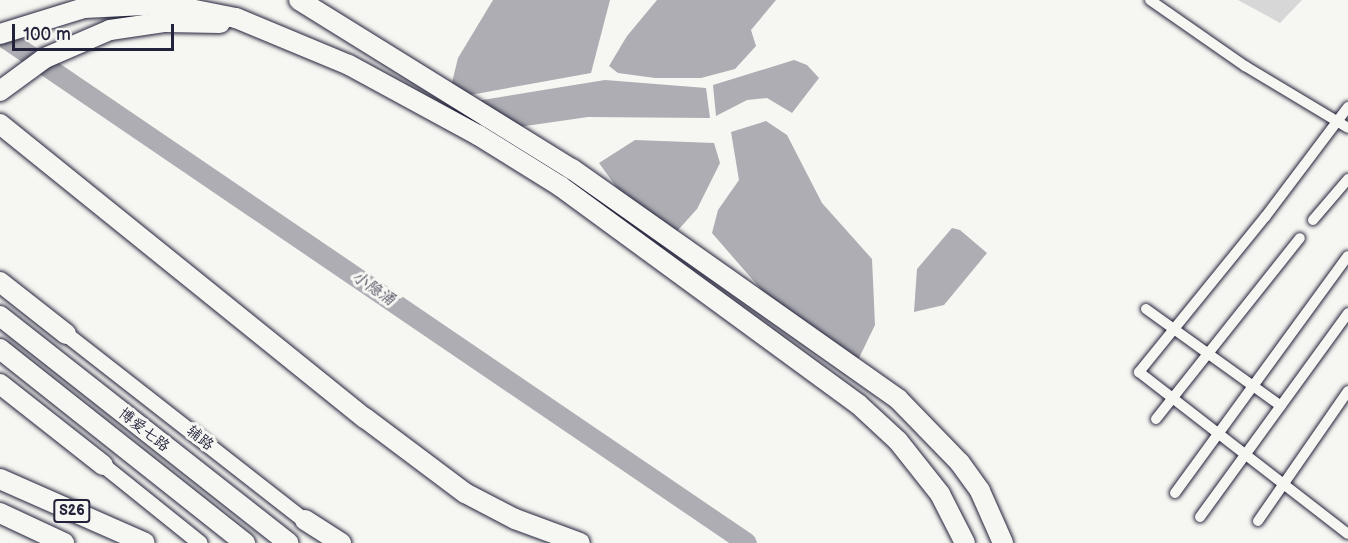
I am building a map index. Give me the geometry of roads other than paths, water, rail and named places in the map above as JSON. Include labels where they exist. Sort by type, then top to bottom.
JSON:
[{"type":"highway","points":[[299,0],[572,169],[898,399],[960,463],[980,491],[1003,543]]},
{"type":"highway","points":[[0,34],[64,12],[144,3],[207,10],[266,28],[391,87],[478,135],[568,191],[858,404],[916,463],[940,494],[965,543]]},
{"type":"highway","points":[[0,91],[45,58],[110,30],[165,22],[266,28]]},
{"type":"highway","points":[[0,124],[365,418],[465,493],[515,519],[580,543]]},
{"type":"highway","points":[[0,282],[66,334]]},
{"type":"highway","points":[[2,318],[66,334]]},
{"type":"highway","name":"博爱七路","points":[[2,318],[288,543]]},
{"type":"highway","name":"博爱七路","points":[[0,349],[245,543]]},
{"type":"highway","points":[[35,377],[103,465]]},
{"type":"highway","points":[[0,384],[103,465]]},
{"type":"highway","points":[[916,463],[950,543]]},
{"type":"highway","name":"S26","points":[[0,479],[145,543]]},
{"type":"highway","name":"S26","points":[[0,513],[64,543]]},
{"type":"highway","points":[[305,520],[341,543]]},
{"type":"street","points":[[1150,0],[1245,66],[1348,128]]},
{"type":"street","points":[[1348,107],[1265,217],[1139,372],[1348,534]]},
{"type":"street","points":[[1313,220],[1348,179]]},
{"type":"street","points":[[1156,419],[1174,401],[1206,355],[1300,238]]},
{"type":"street","points":[[1175,493],[1216,433],[1348,256]]},
{"type":"street","points":[[1146,309],[1206,355],[1245,383],[1254,385],[1281,406]]},
{"type":"street","points":[[1200,517],[1348,313]]},
{"type":"street","name":"辅路","points":[[66,334],[333,543]]},
{"type":"street","points":[[1258,521],[1348,391]]},
{"type":"street","points":[[103,465],[200,543]]},
{"type":"waterway","name":"小隐涌","points":[[0,35],[747,543]]}]
